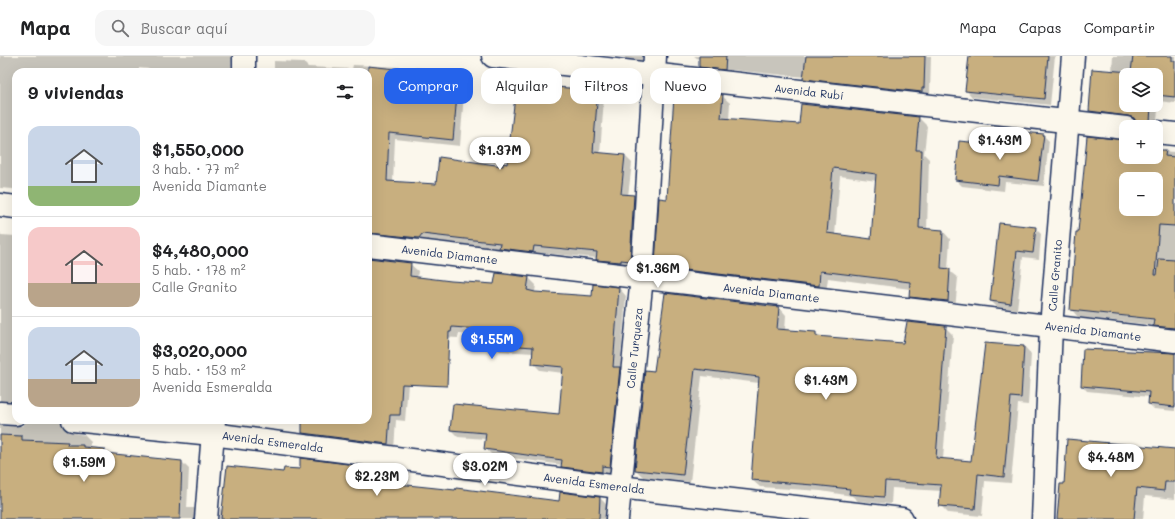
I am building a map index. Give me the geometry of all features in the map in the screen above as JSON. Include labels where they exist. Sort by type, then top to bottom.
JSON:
[{"type":"street","points":[[244,56],[244,68]]},
{"type":"street","name":"Avenida Rubí","points":[[493,56],[653,66],[1119,127]]},
{"type":"street","name":"Calle Granito","points":[[1043,519],[1051,327],[1072,56]]},
{"type":"street","name":"Calle Turqueza","points":[[617,519],[619,487],[642,277],[653,66]]},
{"type":"street","points":[[1163,133],[1175,134]]},
{"type":"street","points":[[0,206],[12,207]]},
{"type":"street","name":"Avenida Diamante","points":[[372,246],[642,277],[1175,341]]},
{"type":"street","points":[[0,413],[12,414]]},
{"type":"street","name":"Avenida Esmeralda","points":[[153,424],[213,427],[619,487],[902,519]]},
{"type":"street","points":[[206,519],[213,427]]},
{"type":"building","points":[[699,56],[726,56],[725,70],[721,70],[721,68],[699,67]]},
{"type":"building","points":[[806,56],[925,56],[924,88],[922,88],[922,92],[803,79]]},
{"type":"building","points":[[969,56],[1048,56],[1044,99],[965,91]]},
{"type":"building","points":[[1133,56],[1172,56],[1172,61],[1175,61],[1175,97],[1163,96],[1163,68],[1132,68]]},
{"type":"building","points":[[368,66],[387,68],[384,68],[384,104],[456,104],[453,140],[389,133],[387,181],[436,184],[439,157],[503,166],[503,163],[507,164],[514,104],[562,104],[562,88],[570,88],[570,104],[597,104],[593,152],[625,155],[621,194],[634,195],[630,261],[621,260],[621,262],[596,260],[597,252],[534,246],[533,252],[499,248],[500,243],[422,234],[419,238],[372,233],[372,68],[368,68]]},
{"type":"building","points":[[1092,69],[1119,71],[1119,112],[1151,112],[1150,120],[1135,120],[1134,118],[1128,116],[1089,111]]},
{"type":"building","points":[[721,95],[723,95],[721,118],[799,124],[801,104],[919,117],[916,150],[922,150],[919,228],[943,230],[941,268],[950,269],[948,301],[909,297],[910,282],[820,271],[819,286],[668,268],[668,266],[655,264],[659,198],[667,199],[673,104],[721,104]],"holes":[[[833,168],[876,174],[871,239],[827,233]]]},
{"type":"building","points":[[1022,132],[1044,134],[1038,181],[999,176],[998,185],[955,180],[959,141],[1020,147]]},
{"type":"building","points":[[1087,136],[1119,139],[1119,164],[1163,164],[1163,150],[1166,150],[1165,156],[1175,157],[1175,226],[1159,225],[1155,275],[1157,275],[1159,259],[1175,260],[1175,328],[1153,326],[1154,319],[1070,310],[1076,232],[1078,232]]},
{"type":"building","points":[[999,223],[1036,227],[1033,253],[1017,251],[1011,304],[990,301]]},
{"type":"building","points":[[372,258],[411,263],[410,276],[451,281],[494,284],[496,273],[529,277],[527,290],[535,292],[592,296],[593,284],[619,287],[613,367],[620,367],[610,467],[602,466],[602,472],[561,467],[562,460],[484,449],[486,433],[450,430],[453,404],[559,414],[563,367],[532,364],[533,347],[492,344],[493,330],[452,327],[451,332],[449,332],[447,386],[402,384],[400,415],[390,415],[388,444],[302,433],[302,424],[372,424]]},
{"type":"building","points":[[665,293],[779,307],[777,329],[816,332],[816,336],[903,343],[907,322],[946,326],[936,458],[971,461],[985,343],[1024,346],[1021,398],[1011,397],[1004,477],[978,474],[975,509],[939,506],[941,485],[885,481],[884,497],[849,494],[850,489],[751,480],[759,377],[695,369],[683,475],[635,470],[645,370],[654,371]]},
{"type":"building","points":[[1083,349],[1175,353],[1175,407],[1148,404],[1149,392],[1081,386]]},
{"type":"building","points":[[0,435],[22,436],[22,440],[68,442],[67,445],[83,445],[83,447],[105,449],[105,453],[182,461],[180,519],[0,519]]},
{"type":"building","points":[[1067,439],[1175,449],[1175,482],[1165,482],[1164,491],[1137,488],[1134,519],[1057,519],[1060,484],[1064,484]]},
{"type":"building","points":[[300,458],[387,469],[386,480],[398,482],[398,484],[455,490],[456,488],[559,501],[560,492],[600,497],[599,519],[221,519],[227,466],[283,472],[284,468],[300,469]]}]
